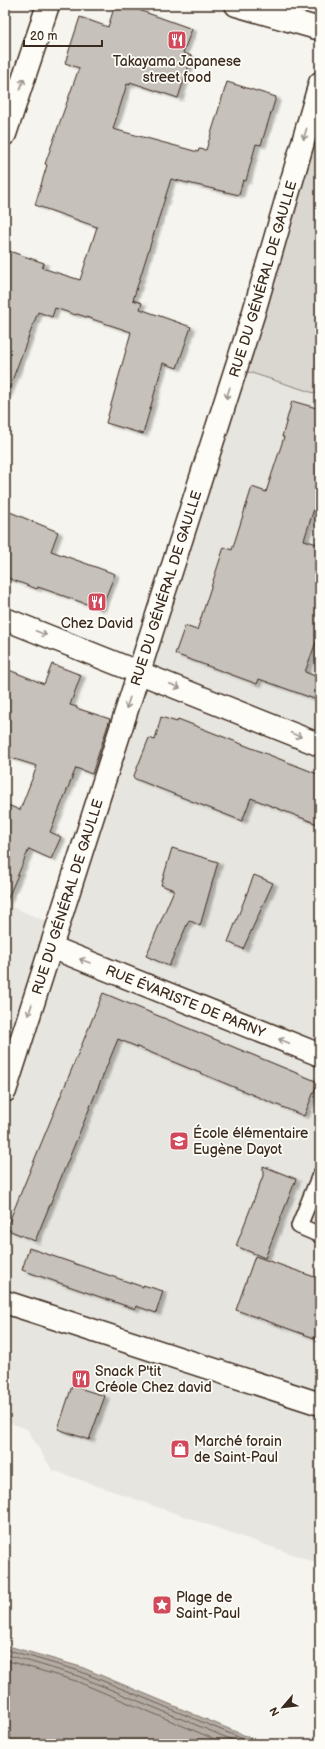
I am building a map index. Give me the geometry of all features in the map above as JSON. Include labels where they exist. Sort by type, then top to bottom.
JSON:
[{"type":"main road","points":[[5,134],[48,5]]},
{"type":"main road","points":[[236,5],[320,29]]},
{"type":"main road","name":"RUE DU GÉNÉRAL DE GAULLE","points":[[5,1091],[253,314],[320,84]]},
{"type":"main road","points":[[5,619],[320,745]]},
{"type":"main road","name":"RUE ÉVARISTE DE PARNY","points":[[51,947],[320,1055]]},
{"type":"main road","points":[[5,1302],[320,1404]]},
{"type":"lane","points":[[320,1175],[299,1226],[320,1235]]},
{"type":"shaded area","points":[[320,83],[320,395],[236,368]]},
{"type":"shaded area","points":[[236,368],[320,395],[320,1078],[307,1109],[320,1114],[320,1564],[52,1470],[27,1429],[5,1421],[5,1091],[18,1048],[5,1043],[5,904],[57,926]]},
{"type":"water","points":[[5,1645],[81,1667],[265,1744],[5,1744]]},
{"type":"building","points":[[115,5],[125,5],[192,29],[183,53],[192,56],[178,98],[130,82],[130,85],[127,84],[113,129],[198,152],[199,149],[206,150],[227,82],[276,97],[261,145],[256,144],[246,181],[243,180],[239,195],[171,179],[133,300],[142,303],[140,309],[191,327],[177,368],[163,363],[143,434],[106,423],[131,332],[77,314],[76,315],[55,308],[52,317],[38,312],[7,394],[5,393],[5,263],[9,251],[44,263],[42,268],[80,280],[97,227],[35,205],[47,165],[45,164],[79,68],[65,63],[80,17],[108,27]]},
{"type":"building","points":[[292,401],[320,409],[320,490],[304,540],[320,545],[320,631],[305,672],[320,678],[320,701],[259,679],[257,684],[175,654],[185,626],[197,630],[224,547],[232,550],[252,487],[266,492],[284,437],[282,437]]},
{"type":"building","points":[[5,510],[58,532],[51,551],[115,574],[101,609],[38,587],[37,589],[5,577]]},
{"type":"building","points":[[52,664],[81,675],[70,705],[110,719],[92,774],[76,768],[50,832],[61,837],[51,859],[29,849],[5,905],[5,804],[20,810],[37,766],[5,756],[5,681],[9,670],[44,684]]},
{"type":"building","points":[[161,717],[177,722],[178,719],[320,775],[320,825],[251,798],[242,821],[133,778],[149,738],[155,740]]},
{"type":"building","points":[[172,848],[218,862],[200,926],[189,920],[169,966],[146,956],[174,890],[161,885]]},
{"type":"building","points":[[254,875],[273,883],[243,949],[228,942]]},
{"type":"building","points":[[103,993],[318,1082],[304,1116],[118,1039],[35,1241],[6,1229]]},
{"type":"building","points":[[263,1166],[296,1179],[265,1258],[236,1246],[263,1176]]},
{"type":"building","points":[[29,1248],[143,1287],[143,1285],[163,1291],[156,1313],[136,1306],[135,1309],[22,1270]]},
{"type":"building","points":[[255,1256],[320,1279],[320,1340],[236,1310]]},
{"type":"building","points":[[72,1386],[105,1396],[89,1440],[58,1429]]},
{"type":"place","name":"Takayama Japanese street food","points":[[177,40]]},
{"type":"place","name":"Chez David","points":[[97,602]]},
{"type":"place","name":"École élémentaire Eugène Dayot","points":[[179,1141]]},
{"type":"place","name":"Snack P'tit Créole Chez david","points":[[81,1379]]},
{"type":"place","name":"Marché forain de Saint-Paul","points":[[180,1449]]},
{"type":"place","name":"Plage de Saint-Paul","points":[[162,1605]]}]
